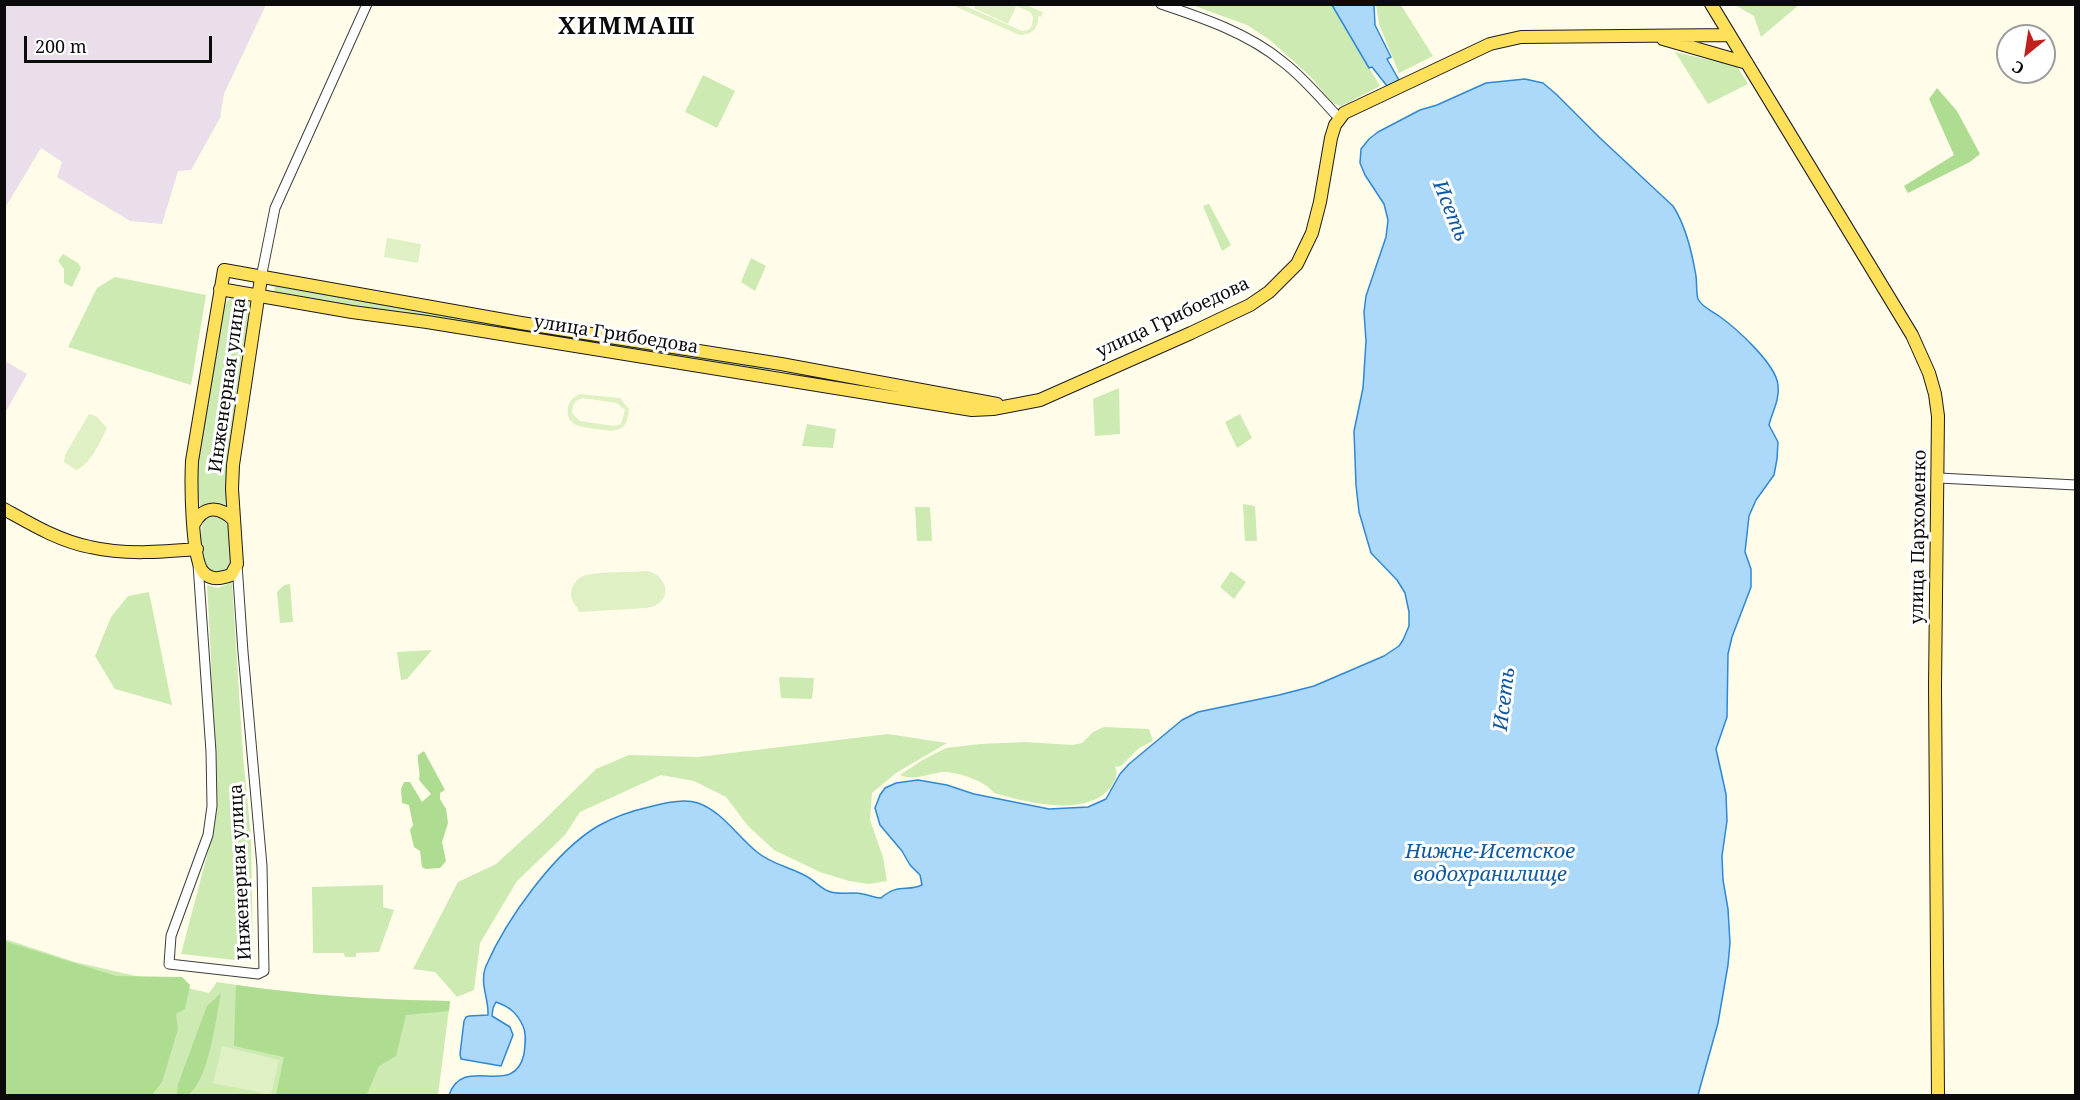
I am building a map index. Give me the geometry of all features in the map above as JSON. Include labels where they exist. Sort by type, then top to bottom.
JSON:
[{"type":"main road","name":"улица Пархоменко","points":[[1711,4],[1912,335],[1929,373],[1935,394],[1938,416],[1939,478],[1935,686],[1938,1095]]},
{"type":"main road","points":[[1339,118],[1344,113],[1382,93],[1490,44],[1521,38],[1728,35]]},
{"type":"main road","points":[[1650,36],[1747,63]]},
{"type":"main road","name":"улица Грибоедова","points":[[220,289],[972,410],[1007,406],[1040,400],[1191,333],[1250,305],[1281,282],[1297,264],[1312,233],[1331,138],[1339,118]]},
{"type":"main road","name":"улица Грибоедова","points":[[224,270],[532,325],[781,364],[1007,406]]},
{"type":"main road","name":"Инженерная улица","points":[[198,564],[191,488],[192,461],[224,270]]},
{"type":"main road","name":"Инженерная улица","points":[[237,564],[233,465],[261,278]]},
{"type":"main road","points":[[4,510],[55,536],[87,547],[111,551],[197,549]]},
{"type":"main road","points":[[194,524],[199,515],[213,510],[226,513],[234,520]]},
{"type":"main road","points":[[198,564],[207,576],[219,579],[231,575],[237,564]]},
{"type":"street","name":"Инженерная улица","points":[[261,278],[275,208],[367,4]]},
{"type":"street","points":[[1161,4],[1197,16],[1261,46],[1284,62],[1339,118]]},
{"type":"street","points":[[1939,478],[2076,485]]},
{"type":"street","name":"Инженерная улица","points":[[198,564],[211,752],[212,806],[208,835],[171,936],[169,964],[258,974],[264,971],[262,866],[237,564]]},
{"type":"shaded area","points":[[5,4],[266,5],[224,94],[220,118],[191,170],[178,171],[162,224],[130,221],[57,177],[62,162],[41,148],[5,208]]},
{"type":"shaded area","points":[[5,361],[27,374],[5,413]]},
{"type":"green space","points":[[976,4],[1011,4],[1016,7],[1008,24],[974,8]]},
{"type":"green space","points":[[952,5],[963,5],[1022,31],[1032,26],[1033,17],[1030,12],[1014,5],[1026,5],[1043,12],[1041,17],[1038,16],[1038,24],[1034,30],[1019,35]]},
{"type":"green space","points":[[1192,5],[1332,5],[1380,86],[1341,106],[1332,103],[1311,77],[1270,40],[1247,25]]},
{"type":"green space","points":[[1376,5],[1401,5],[1433,56],[1399,73],[1379,24]]},
{"type":"green space","points":[[1735,5],[1799,5],[1761,37],[1754,16]]},
{"type":"green space","points":[[1675,52],[1737,66],[1748,84],[1708,104]]},
{"type":"green space","points":[[703,75],[735,91],[717,128],[685,112]]},
{"type":"green space","points":[[1937,88],[1957,111],[1980,154],[1970,162],[1908,193],[1904,186],[1954,155],[1929,99]]},
{"type":"green space","points":[[1209,204],[1231,245],[1222,251],[1203,206]]},
{"type":"green space","points":[[387,238],[421,244],[418,263],[384,257]]},
{"type":"green space","points":[[63,254],[78,263],[81,268],[72,287],[64,283],[64,269],[58,261]]},
{"type":"green space","points":[[751,258],[766,266],[755,291],[741,282]]},
{"type":"green space","points":[[115,277],[206,295],[191,385],[68,347],[97,288]]},
{"type":"green space","points":[[275,283],[515,325],[513,334],[274,292]]},
{"type":"green space","points":[[235,296],[249,300],[254,308],[228,509],[201,510],[197,487],[198,464],[225,306],[228,300]]},
{"type":"green space","points":[[530,327],[770,364],[768,374],[529,337]]},
{"type":"green space","points":[[1119,388],[1120,434],[1095,436],[1093,399]]},
{"type":"green space","points":[[580,394],[620,398],[629,409],[625,425],[620,429],[610,431],[585,427],[572,422],[569,418],[568,407],[571,400]],"holes":[[[582,398],[617,403],[625,410],[621,424],[615,426],[580,421],[572,413],[574,403]]]},
{"type":"green space","points":[[89,414],[96,416],[107,428],[90,458],[76,470],[64,462],[65,455]]},
{"type":"green space","points":[[1240,414],[1252,438],[1237,448],[1225,422]]},
{"type":"green space","points":[[807,424],[836,429],[833,448],[802,446]]},
{"type":"green space","points":[[1243,504],[1255,506],[1257,541],[1245,541]]},
{"type":"green space","points":[[915,507],[930,507],[932,541],[917,541]]},
{"type":"green space","points":[[210,514],[228,517],[234,565],[231,571],[219,575],[205,568],[201,531],[205,519]]},
{"type":"green space","points":[[647,571],[658,576],[665,586],[664,596],[655,606],[579,612],[572,599],[573,586],[583,576]]},
{"type":"green space","points":[[1231,571],[1246,582],[1234,599],[1220,587]]},
{"type":"green space","points":[[232,582],[243,756],[251,838],[253,962],[181,954],[214,829],[211,656],[207,585],[218,588]]},
{"type":"green space","points":[[290,584],[293,622],[280,623],[277,592],[284,585]]},
{"type":"green space","points":[[149,592],[172,705],[115,689],[95,656],[111,617],[128,596]]},
{"type":"green space","points":[[432,650],[407,679],[401,680],[397,652]]},
{"type":"green space","points":[[779,677],[814,678],[812,699],[781,698]]},
{"type":"green space","points":[[1104,727],[1149,729],[1153,741],[1139,748],[1121,766],[1115,767],[1116,778],[1110,788],[1099,797],[1086,803],[1055,805],[1022,800],[994,793],[978,781],[948,772],[915,777],[900,775],[946,748],[1025,742],[1073,745],[1082,743],[1093,732]]},
{"type":"green space","points":[[888,734],[947,743],[896,773],[872,793],[870,820],[883,857],[887,881],[869,884],[849,881],[820,872],[774,850],[748,826],[726,797],[694,781],[661,775],[580,812],[565,835],[517,881],[480,943],[474,990],[457,997],[435,972],[413,969],[458,882],[496,864],[596,769],[629,755],[698,757]]},
{"type":"green space","points":[[424,751],[445,790],[440,793],[440,799],[446,809],[448,823],[442,842],[446,861],[440,868],[422,867],[420,851],[414,847],[410,830],[413,825],[409,805],[402,803],[401,789],[404,782],[410,782],[422,802],[431,794],[419,780],[418,755]]},
{"type":"green space","points":[[383,885],[383,907],[394,910],[379,952],[356,953],[356,957],[345,957],[344,953],[313,953],[312,887]]},
{"type":"green space","points":[[5,939],[75,962],[209,993],[217,982],[296,994],[450,1001],[438,1095],[5,1096]]},
{"type":"green space","points":[[4,941],[116,976],[182,977],[190,985],[185,1009],[176,1014],[178,1029],[162,1082],[152,1095],[5,1095]]},
{"type":"green space","points":[[236,985],[289,992],[450,1001],[449,1011],[406,1015],[396,1056],[379,1066],[367,1094],[276,1095],[284,1057],[234,1046]]},
{"type":"green space","points":[[221,993],[212,1043],[200,1080],[191,1093],[177,1095],[178,1084],[207,1006]]},
{"type":"green space","points":[[222,1046],[279,1060],[271,1095],[213,1083]]},
{"type":"water","points":[[1332,5],[1374,5],[1375,25],[1391,57],[1387,59],[1399,80],[1387,86],[1372,67],[1369,68]]},
{"type":"water","name":"Нижне-Исетское водохранилище","points":[[1525,79],[1543,83],[1556,94],[1673,206],[1682,222],[1690,249],[1698,299],[1754,347],[1776,376],[1778,385],[1777,401],[1769,425],[1778,442],[1777,459],[1774,475],[1756,500],[1749,516],[1745,552],[1751,569],[1751,587],[1728,654],[1727,717],[1716,749],[1726,794],[1727,821],[1722,856],[1730,943],[1718,1023],[1698,1095],[449,1095],[456,1083],[465,1077],[500,1076],[510,1074],[518,1067],[524,1054],[525,1032],[516,1014],[496,1002],[493,1008],[492,1016],[510,1027],[513,1035],[501,1066],[461,1059],[464,1021],[469,1016],[488,1015],[484,985],[486,966],[506,928],[533,888],[565,852],[581,838],[610,820],[636,810],[667,803],[686,801],[698,803],[715,812],[762,856],[806,876],[825,890],[837,893],[859,893],[881,898],[897,889],[922,885],[920,875],[880,825],[875,808],[885,788],[896,783],[918,780],[1049,809],[1088,807],[1106,799],[1120,774],[1129,764],[1182,720],[1198,712],[1314,686],[1384,656],[1399,646],[1409,626],[1405,593],[1397,580],[1371,553],[1359,512],[1356,485],[1354,431],[1363,388],[1366,341],[1364,312],[1366,296],[1386,237],[1388,220],[1384,204],[1360,163],[1361,149],[1378,132],[1420,110],[1437,105],[1486,83]]},
{"type":"district","name":"ХИММАШ","points":[[627,27]]},
{"type":"water label","name":"Исеть","points":[[1450,211]]},
{"type":"water label","name":"Исеть","points":[[1505,699]]}]
